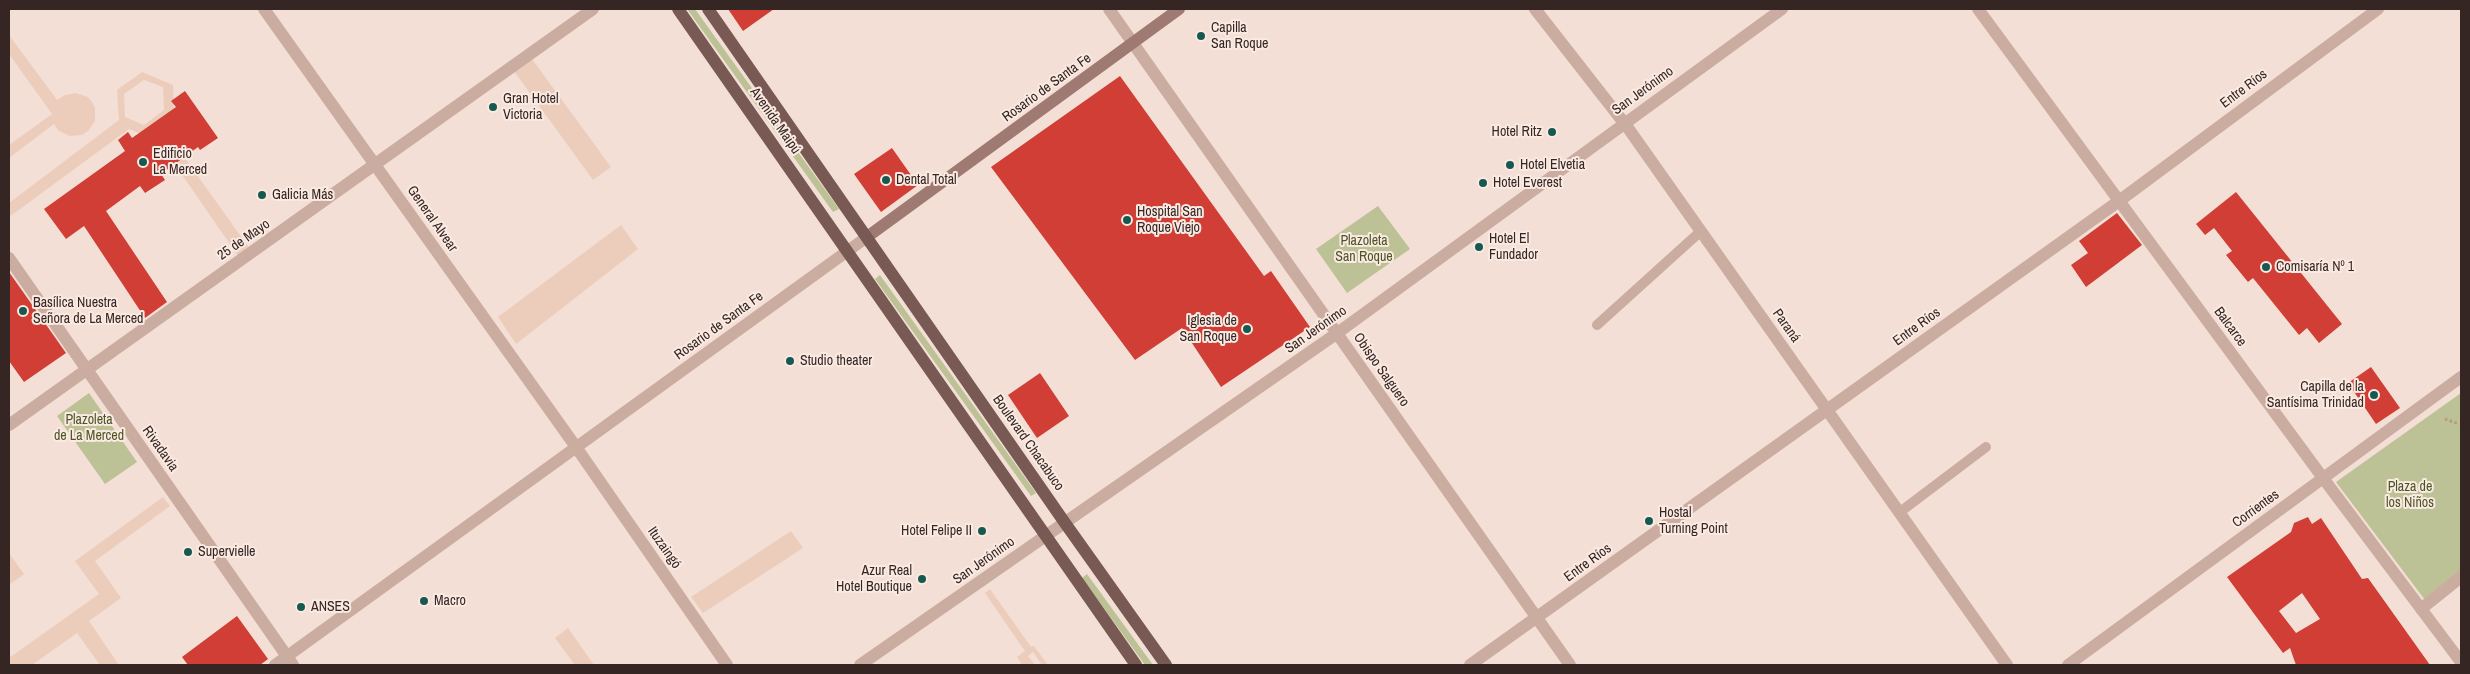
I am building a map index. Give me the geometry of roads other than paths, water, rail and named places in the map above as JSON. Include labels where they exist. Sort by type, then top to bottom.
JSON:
[{"type":"main road","name":"Avenida Maipú","points":[[678,9],[848,251]]},
{"type":"main road","name":"Avenida Maipú","points":[[708,9],[867,238]]},
{"type":"main road","name":"Boulevard Chacabuco","points":[[867,238],[1166,665]]},
{"type":"main road","points":[[848,251],[1136,665]]},
{"type":"street","name":"General Alvear","points":[[264,9],[576,447]]},
{"type":"street","name":"25 de Mayo","points":[[9,425],[594,9]]},
{"type":"street","name":"Obispo Salguero","points":[[1110,9],[1336,334],[1570,665]]},
{"type":"street","name":"Rosario de Santa Fe","points":[[275,665],[290,661],[576,447],[867,238],[1179,9]]},
{"type":"street","name":"Paraná","points":[[1535,9],[1624,124],[1701,231],[2007,665]]},
{"type":"street","name":"San Jerónimo","points":[[860,665],[1336,334],[1782,9]]},
{"type":"street","name":"Balcarce","points":[[1978,9],[2323,478],[2461,662]]},
{"type":"street","name":"Entre Ríos","points":[[1470,665],[2119,201],[2378,9]]},
{"type":"street","name":"Rivadavia","points":[[9,258],[290,661]]},
{"type":"street","name":"Corrientes","points":[[2068,665],[2461,378]]},
{"type":"street","name":"Ituzaingó","points":[[576,447],[727,665]]},
{"type":"street","points":[[2421,609],[2461,577]]},
{"type":"lane","points":[[1597,325],[1701,231]]},
{"type":"lane","points":[[1900,512],[1986,447]]},
{"type":"place","name":"Capilla San Roque","points":[[1201,36]]},
{"type":"place","name":"Gran Hotel Victoria","points":[[493,107]]},
{"type":"place","name":"Hotel Ritz","points":[[1552,132]]},
{"type":"place","name":"Edificio La Merced","points":[[143,162]]},
{"type":"place","name":"Hotel Elvetia","points":[[1510,165]]},
{"type":"place","name":"Dental Total","points":[[886,180]]},
{"type":"place","name":"Hotel Everest","points":[[1483,183]]},
{"type":"place","name":"Galicia Más","points":[[262,195]]},
{"type":"place","name":"Hospital San Roque Viejo","points":[[1127,220]]},
{"type":"place","name":"Hotel El Fundador","points":[[1479,247]]},
{"type":"place","name":"Comisaría Nº 1","points":[[2266,267]]},
{"type":"place","name":"Basílica Nuestra Señora de La Merced","points":[[23,311]]},
{"type":"place","name":"Iglesia de San Roque","points":[[1247,329]]},
{"type":"place","name":"Studio theater","points":[[790,361]]},
{"type":"place","name":"Capilla de la Santísima Trinidad","points":[[2374,395]]},
{"type":"place","name":"Hostal Turning Point","points":[[1649,521]]},
{"type":"place","name":"Hotel Felipe II","points":[[982,531]]},
{"type":"place","name":"Supervielle","points":[[188,552]]},
{"type":"place","name":"Azur Real Hotel Boutique","points":[[922,579]]},
{"type":"place","name":"Macro","points":[[424,601]]},
{"type":"place","name":"ANSES","points":[[301,607]]},
{"type":"park label","name":"Plazoleta San Roque","points":[[1364,250]]},
{"type":"park label","name":"Plazoleta de La Merced","points":[[89,428]]},
{"type":"park label","name":"Plaza de los Niños","points":[[2410,496]]}]
